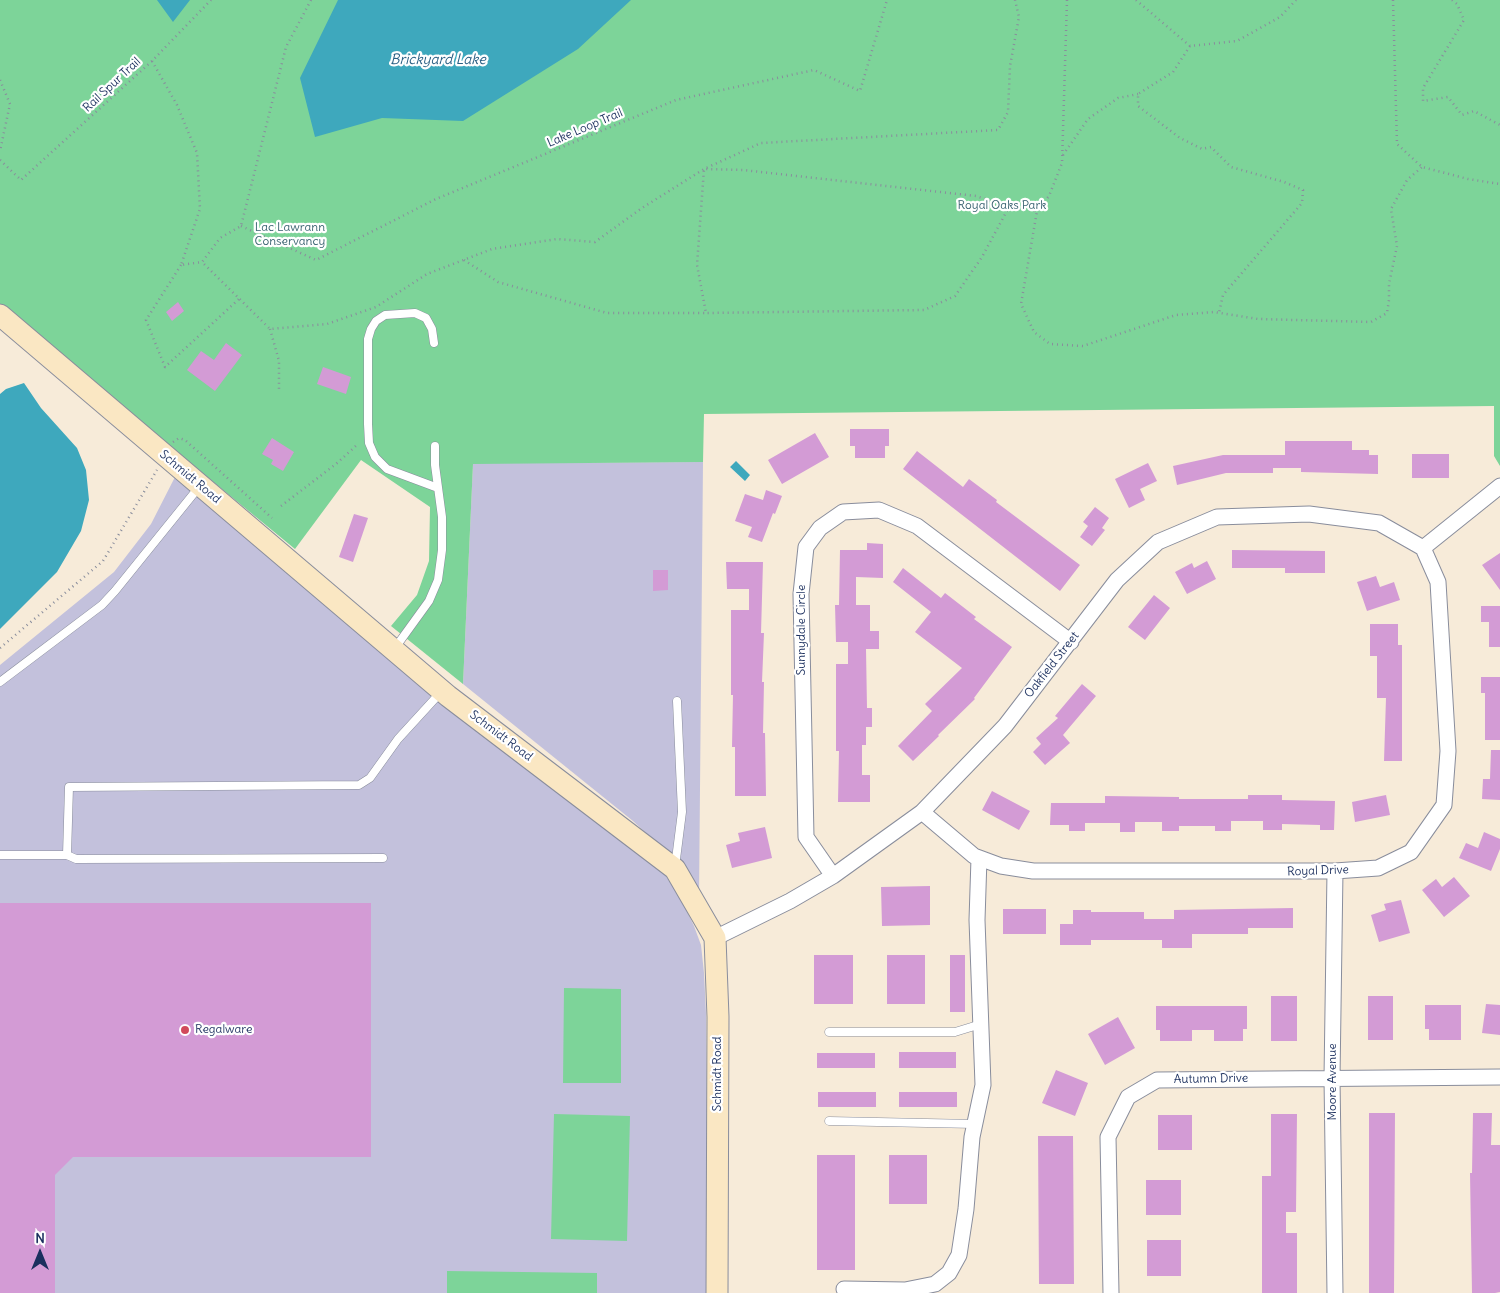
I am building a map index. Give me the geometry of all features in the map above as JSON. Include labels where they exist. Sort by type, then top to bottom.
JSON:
[{"type":"street","name":"Schmidt Road","points":[[0,315],[442,691],[675,869],[715,938],[718,1017],[717,1293]]},
{"type":"street","points":[[1423,548],[1500,486]]},
{"type":"street","name":"Sunnydale Circle","points":[[833,876],[806,836],[801,594],[806,547],[820,528],[844,512],[879,510],[917,526],[1071,642]]},
{"type":"street","name":"Oakfield Street","points":[[715,938],[790,901],[833,876],[922,812],[1005,726],[1117,580],[1158,542],[1218,517],[1309,514],[1379,523],[1423,548]]},
{"type":"street","name":"Royal Drive","points":[[922,812],[974,856],[1001,866],[1033,871],[1335,871],[1378,868],[1411,852],[1444,805],[1448,751],[1438,582],[1423,548]]},
{"type":"street","points":[[844,1289],[905,1290],[935,1284],[949,1273],[959,1254],[975,1124],[983,1085],[977,920],[979,858]]},
{"type":"street","name":"Moore Avenue","points":[[1334,1293],[1332,1078],[1335,871]]},
{"type":"street","name":"Autumn Drive","points":[[1111,1293],[1108,1137],[1128,1097],[1157,1080],[1500,1077]]},
{"type":"lane","points":[[434,343],[432,329],[426,318],[415,313],[385,315],[376,321],[368,339],[369,444],[375,458],[387,469],[438,488]]},
{"type":"lane","points":[[394,649],[429,601],[438,580],[442,550],[442,516],[435,466],[435,446]]},
{"type":"lane","points":[[0,682],[102,605],[200,485]]},
{"type":"lane","points":[[67,855],[69,787],[359,785],[370,778],[398,738],[442,691]]},
{"type":"lane","points":[[675,869],[682,812],[677,701]]},
{"type":"lane","points":[[0,855],[67,855],[76,859],[383,858]]},
{"type":"lane","points":[[829,1032],[955,1032],[981,1024]]},
{"type":"lane","points":[[829,1121],[975,1124]]},
{"type":"path","name":"Rail Spur Trail","points":[[0,160],[21,180],[152,60],[211,0]]},
{"type":"path","points":[[181,265],[202,262],[220,238],[242,226],[286,48],[311,0]]},
{"type":"path","name":"Lake Loop Trail","points":[[242,226],[316,260],[436,199],[676,100],[814,70],[860,91],[887,0]]},
{"type":"path","points":[[270,330],[327,324],[378,306],[427,274],[492,249],[557,239],[595,242],[642,208],[704,169],[761,143],[998,130],[1008,112],[1010,66],[1019,17],[1015,0]]},
{"type":"path","points":[[1067,0],[1062,163],[1049,196],[1037,211],[1021,304],[1034,332],[1050,344],[1083,346],[1176,315],[1219,312],[1258,319],[1371,322],[1387,313],[1389,284],[1397,246],[1391,209],[1407,180],[1422,167]]},
{"type":"path","points":[[1136,0],[1190,46],[1237,41],[1280,17],[1296,0]]},
{"type":"path","points":[[1392,0],[1397,144],[1422,167],[1468,179],[1500,184]]},
{"type":"path","points":[[1452,0],[1457,4],[1464,20],[1423,88],[1423,101],[1448,97],[1462,115],[1474,111],[1500,125]]},
{"type":"path","points":[[1062,155],[1088,119],[1118,98],[1138,94],[1173,72],[1190,46]]},
{"type":"path","points":[[152,60],[177,105],[197,153],[200,209],[181,265],[146,320],[165,368],[239,299]]},
{"type":"path","points":[[0,80],[10,104],[0,151]]},
{"type":"path","points":[[1138,94],[1138,106],[1180,138],[1202,149],[1211,147],[1231,167],[1284,182],[1302,190],[1302,203],[1223,295],[1219,312]]},
{"type":"path","points":[[704,169],[743,170],[967,194],[1009,207],[1037,211]]},
{"type":"path","points":[[704,169],[697,265],[706,314]]},
{"type":"path","points":[[464,260],[498,282],[607,313],[706,314],[924,310],[955,296],[982,257],[1009,207]]},
{"type":"path","points":[[202,262],[270,330],[279,361],[279,391]]},
{"type":"path","points":[[378,306],[380,318]]},
{"type":"path","points":[[281,506],[336,464],[369,433]]},
{"type":"path","points":[[165,456],[169,444],[179,438],[185,440],[272,518]]},
{"type":"path","points":[[0,648],[103,561],[148,487]]},
{"type":"shaded area","points":[[703,462],[699,897],[663,849],[633,821],[463,684],[473,463]]},
{"type":"shaded area","points":[[175,477],[648,857],[666,876],[682,901],[694,926],[701,945],[704,973],[708,1293],[0,1293],[0,665],[114,572],[151,524]]},
{"type":"green space","points":[[0,0],[1500,0],[1500,466],[1494,456],[1494,406],[704,414],[703,462],[473,464],[463,684],[391,626],[417,595],[429,561],[430,507],[361,460],[295,549],[0,307]]},
{"type":"green space","points":[[564,988],[621,989],[621,1083],[563,1083]]},
{"type":"green space","points":[[554,1114],[630,1116],[627,1241],[551,1239]]},
{"type":"green space","points":[[447,1271],[597,1273],[597,1293],[447,1293]]},
{"type":"water","points":[[157,0],[190,0],[173,22]]},
{"type":"water","name":"Brickyard Lake","points":[[338,0],[631,0],[578,49],[463,121],[382,118],[315,137],[300,78]]},
{"type":"water","points":[[24,383],[41,408],[77,448],[86,470],[89,500],[81,531],[57,572],[0,629],[0,394],[6,389]]},
{"type":"water","points":[[736,461],[750,475],[745,481],[730,467]]},
{"type":"building","points":[[178,302],[184,311],[172,321],[166,312]]},
{"type":"building","points":[[226,343],[242,355],[215,391],[187,370],[201,351],[214,360]]},
{"type":"building","points":[[323,367],[351,377],[346,394],[317,384]]},
{"type":"building","points":[[850,429],[889,429],[889,446],[885,446],[885,458],[855,458],[855,446],[850,446]]},
{"type":"building","points":[[815,433],[829,457],[782,484],[768,460]]},
{"type":"building","points":[[272,438],[294,452],[283,471],[271,464],[273,460],[262,454]]},
{"type":"building","points":[[1285,441],[1352,441],[1352,450],[1369,450],[1369,455],[1378,455],[1378,474],[1301,472],[1301,468],[1273,468],[1273,473],[1226,473],[1177,485],[1173,466],[1223,455],[1285,455]]},
{"type":"building","points":[[917,451],[963,487],[969,479],[997,500],[996,502],[1080,565],[1060,591],[903,469]]},
{"type":"building","points":[[1412,454],[1449,454],[1449,478],[1412,478]]},
{"type":"building","points":[[1148,463],[1157,481],[1140,489],[1145,500],[1129,508],[1115,479]]},
{"type":"building","points":[[766,490],[782,496],[762,542],[748,537],[752,527],[735,521],[745,494],[763,500]]},
{"type":"building","points":[[1095,507],[1109,518],[1102,528],[1105,530],[1092,546],[1080,537],[1088,526],[1083,522]]},
{"type":"building","points":[[354,514],[368,518],[353,562],[339,557]]},
{"type":"building","points":[[867,543],[883,544],[883,578],[856,577],[856,605],[870,605],[870,631],[879,631],[879,649],[866,649],[867,708],[872,708],[872,727],[866,727],[866,745],[862,745],[862,775],[870,775],[870,802],[838,802],[839,751],[836,751],[836,664],[848,664],[848,642],[836,642],[835,605],[839,605],[840,550],[867,550]]},
{"type":"building","points":[[1232,550],[1325,551],[1325,573],[1285,573],[1285,568],[1232,568]]},
{"type":"building","points":[[1500,553],[1500,590],[1482,565]]},
{"type":"building","points":[[1207,561],[1216,579],[1187,594],[1175,572],[1192,563],[1194,568]]},
{"type":"building","points":[[726,562],[763,562],[761,633],[764,633],[762,682],[764,682],[763,733],[765,733],[766,796],[735,796],[735,747],[732,747],[731,610],[749,610],[749,589],[727,589]]},
{"type":"building","points":[[903,568],[941,598],[945,593],[976,617],[974,619],[1012,647],[975,699],[913,761],[898,746],[932,711],[925,704],[962,668],[915,632],[931,612],[893,582]]},
{"type":"building","points":[[653,570],[668,570],[668,590],[653,591]]},
{"type":"building","points":[[1376,576],[1380,587],[1394,582],[1400,600],[1367,611],[1357,582]]},
{"type":"building","points":[[1154,595],[1170,608],[1145,640],[1128,627]]},
{"type":"building","points":[[1481,606],[1500,606],[1500,647],[1489,647],[1489,622],[1481,622]]},
{"type":"building","points":[[1370,624],[1398,624],[1398,645],[1402,645],[1402,761],[1384,761],[1386,698],[1377,698],[1377,656],[1370,656]]},
{"type":"building","points":[[1481,677],[1500,677],[1500,740],[1485,740],[1485,693],[1481,693]]},
{"type":"building","points":[[1082,684],[1096,696],[1063,735],[1070,743],[1045,765],[1033,752],[1041,744],[1036,738],[1058,718],[1055,716]]},
{"type":"building","points":[[1491,750],[1500,750],[1500,800],[1482,799],[1483,779],[1490,779]]},
{"type":"building","points":[[992,791],[1030,811],[1019,830],[982,810]]},
{"type":"building","points":[[1248,795],[1282,795],[1282,800],[1335,801],[1334,830],[1320,830],[1320,825],[1282,824],[1282,830],[1263,830],[1263,821],[1231,821],[1231,831],[1215,831],[1215,826],[1179,826],[1179,831],[1162,831],[1162,822],[1135,822],[1135,832],[1120,832],[1120,823],[1085,823],[1085,831],[1069,831],[1069,825],[1050,825],[1051,803],[1105,803],[1105,796],[1248,799]]},
{"type":"building","points":[[1386,795],[1390,815],[1355,822],[1352,802]]},
{"type":"building","points":[[765,827],[772,858],[732,868],[726,845],[740,841],[738,833]]},
{"type":"building","points":[[1484,832],[1500,839],[1500,849],[1491,871],[1459,858],[1466,843],[1478,848]]},
{"type":"building","points":[[1454,877],[1470,896],[1444,917],[1422,890],[1436,879],[1442,887]]},
{"type":"building","points":[[930,886],[930,925],[882,926],[881,887]]},
{"type":"building","points":[[1401,900],[1410,933],[1379,942],[1371,915],[1386,910],[1384,904]]},
{"type":"building","name":"Regalware","points":[[0,903],[371,903],[371,1157],[73,1157],[55,1175],[55,1293],[0,1293]]},
{"type":"building","points":[[1293,908],[1293,928],[1248,928],[1248,934],[1192,934],[1192,948],[1162,948],[1162,940],[1091,940],[1091,945],[1060,945],[1060,924],[1073,924],[1073,910],[1144,912],[1144,919],[1174,919],[1174,910]]},
{"type":"building","points":[[1003,909],[1046,909],[1046,934],[1003,934]]},
{"type":"building","points":[[814,955],[853,955],[853,1004],[814,1004]]},
{"type":"building","points":[[887,955],[925,955],[925,1004],[887,1004]]},
{"type":"building","points":[[950,955],[965,955],[965,1012],[950,1012]]},
{"type":"building","points":[[1271,996],[1297,996],[1297,1041],[1271,1041]]},
{"type":"building","points":[[1368,996],[1393,996],[1393,1040],[1368,1040]]},
{"type":"building","points":[[1486,1004],[1500,1005],[1500,1035],[1482,1033]]},
{"type":"building","points":[[1425,1005],[1461,1005],[1461,1040],[1429,1040],[1429,1029],[1425,1029]]},
{"type":"building","points":[[1156,1006],[1247,1006],[1247,1029],[1243,1029],[1243,1041],[1214,1041],[1214,1030],[1192,1030],[1192,1041],[1160,1041],[1160,1030],[1156,1030]]},
{"type":"building","points":[[1118,1017],[1135,1048],[1105,1065],[1088,1034]]},
{"type":"building","points":[[899,1052],[956,1052],[956,1068],[899,1068]]},
{"type":"building","points":[[817,1053],[875,1053],[875,1068],[817,1068]]},
{"type":"building","points":[[1056,1070],[1088,1083],[1075,1116],[1042,1103]]},
{"type":"building","points":[[818,1092],[876,1092],[876,1107],[818,1107]]},
{"type":"building","points":[[899,1092],[957,1092],[957,1107],[899,1107]]},
{"type":"building","points":[[1369,1113],[1395,1113],[1394,1293],[1369,1293]]},
{"type":"building","points":[[1473,1113],[1492,1113],[1491,1145],[1500,1145],[1500,1292],[1495,1293],[1472,1293],[1470,1173],[1472,1173]]},
{"type":"building","points":[[1271,1114],[1297,1114],[1296,1212],[1286,1212],[1286,1233],[1297,1233],[1297,1293],[1262,1293],[1262,1176],[1271,1176]]},
{"type":"building","points":[[1158,1115],[1192,1115],[1192,1150],[1158,1150]]},
{"type":"building","points":[[1038,1136],[1073,1136],[1074,1284],[1039,1284]]},
{"type":"building","points":[[817,1155],[855,1155],[855,1270],[817,1270]]},
{"type":"building","points":[[889,1155],[927,1155],[927,1204],[889,1204]]},
{"type":"building","points":[[1146,1180],[1181,1180],[1181,1215],[1146,1215]]},
{"type":"building","points":[[1147,1240],[1181,1240],[1181,1276],[1147,1276]]},
{"type":"place","name":"Regalware","points":[[185,1030]]},
{"type":"park label","name":"Royal Oaks Park","points":[[1002,206]]},
{"type":"park label","name":"Lac Lawrann Conservancy","points":[[290,235]]}]
